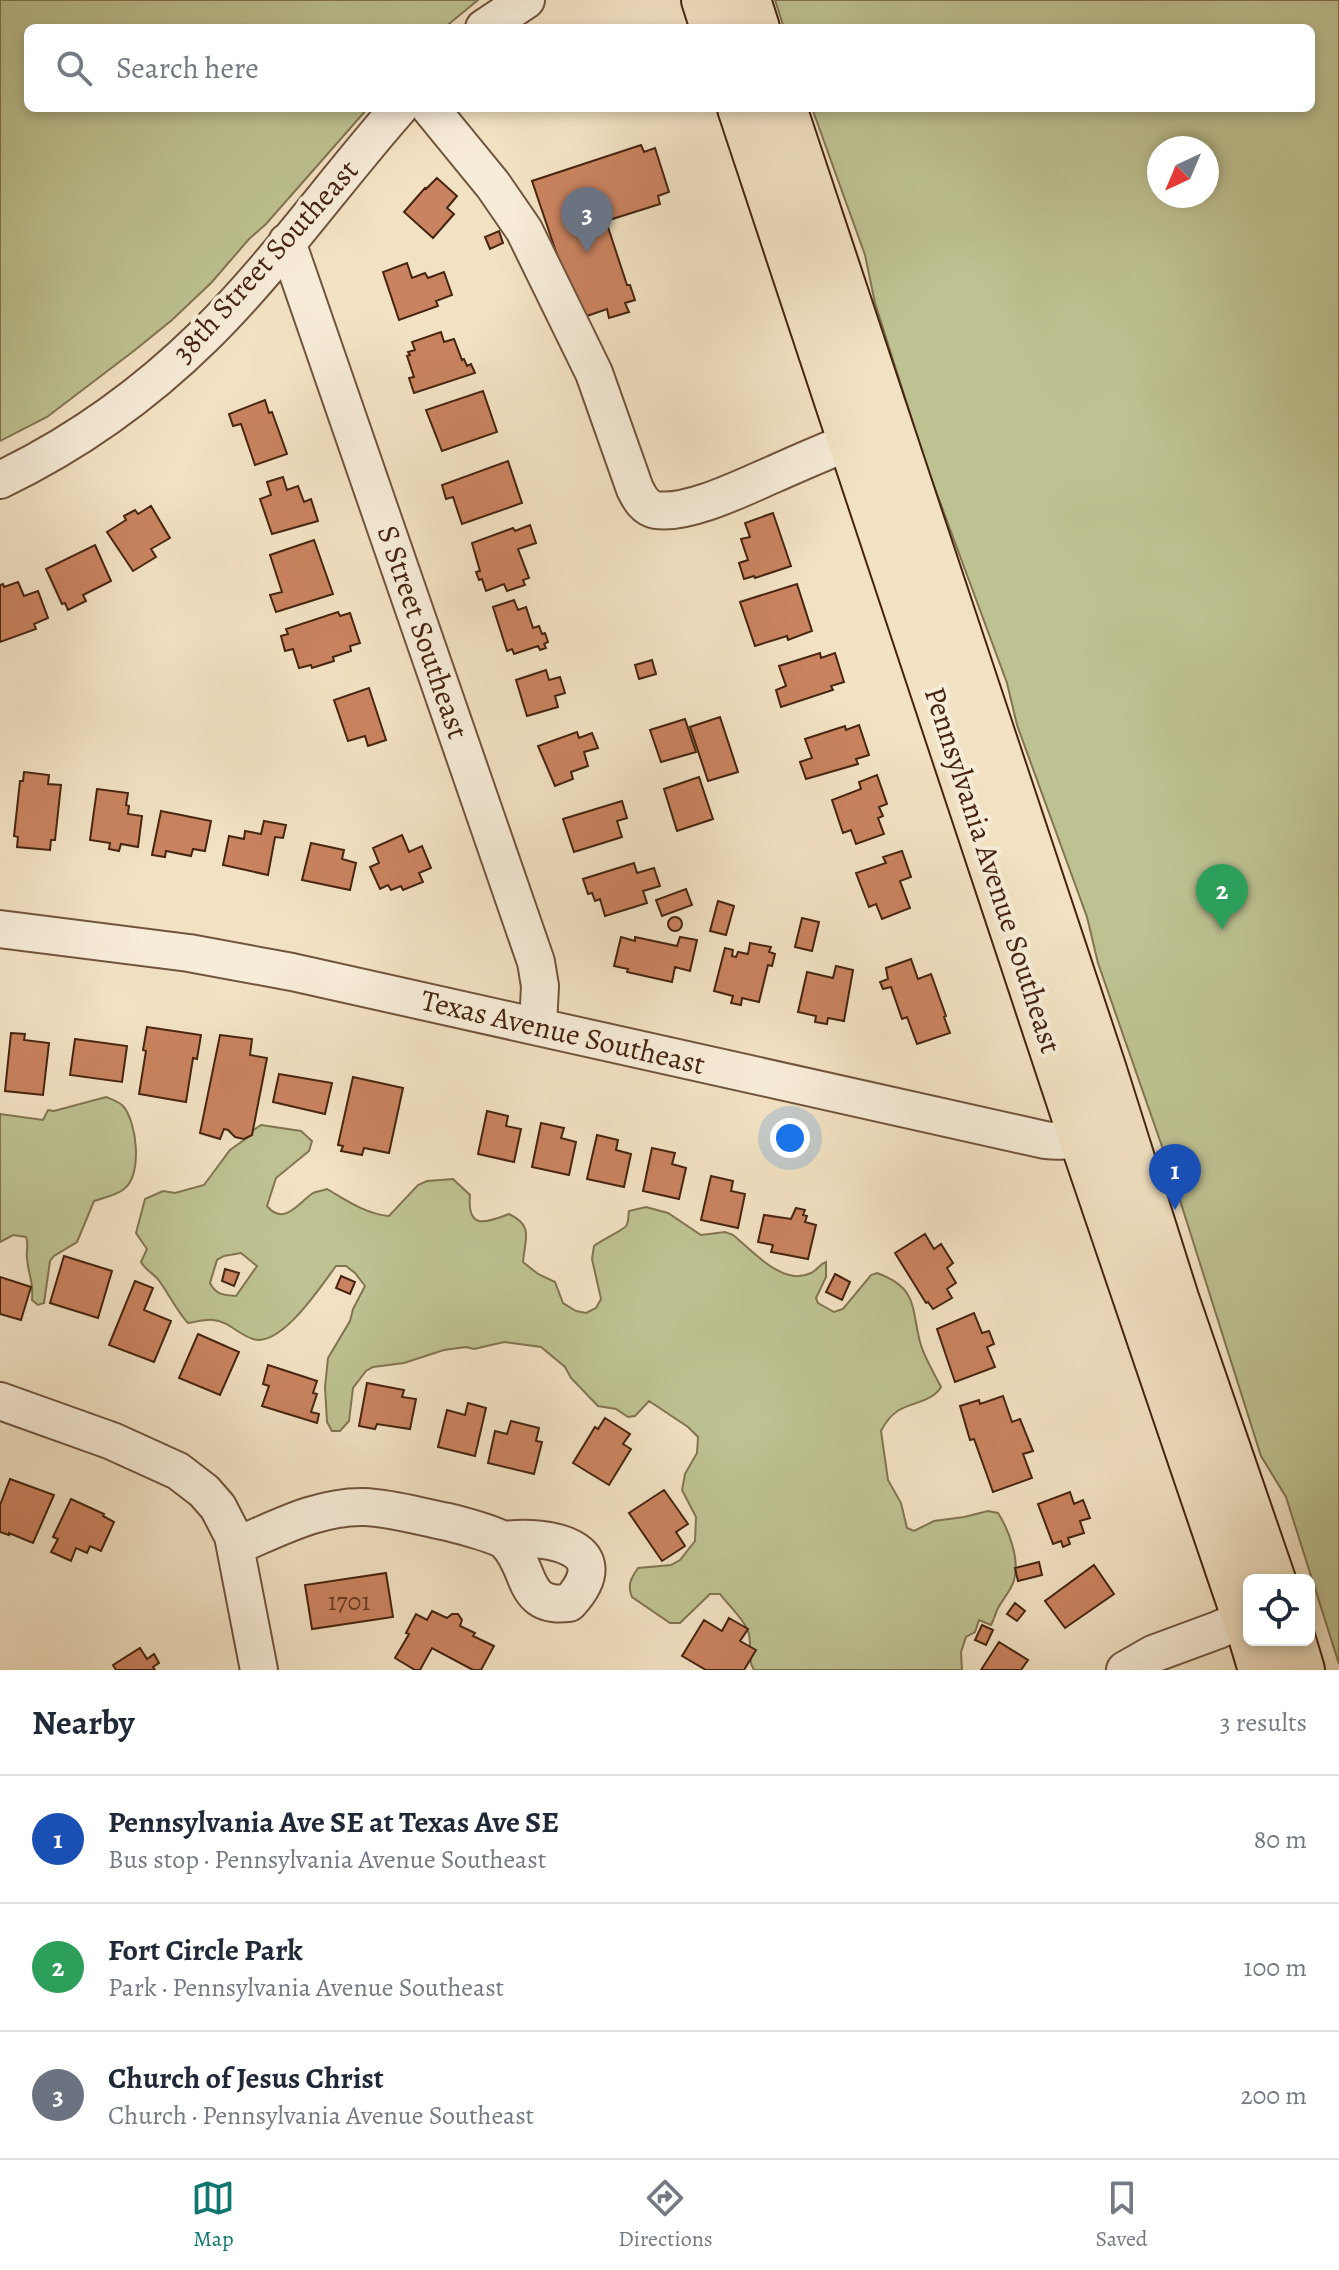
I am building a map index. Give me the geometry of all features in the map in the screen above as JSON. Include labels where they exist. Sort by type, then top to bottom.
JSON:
[{"type":"highway","points":[[704,0],[712,24]]},
{"type":"highway","points":[[748,0],[756,24]]},
{"type":"highway","name":"Pennsylvania Avenue Southeast","points":[[742,112],[871,434]]},
{"type":"highway","name":"Pennsylvania Avenue Southeast","points":[[785,112],[871,434],[1102,1133],[1243,1606]]},
{"type":"highway","name":"Pennsylvania Avenue Southeast","points":[[1102,1133],[1176,1298],[1271,1574]]},
{"type":"highway","name":"Pennsylvania Avenue Southeast","points":[[1254,1646],[1261,1670]]},
{"type":"highway","points":[[1295,1646],[1302,1670]]},
{"type":"street","points":[[490,24],[526,0]]},
{"type":"street","name":"38th Street Southeast","points":[[0,480],[69,442],[162,374],[224,316],[396,112]]},
{"type":"street","points":[[433,112],[486,175],[524,230],[594,373],[640,499],[646,506],[669,510],[699,504],[871,434]]},
{"type":"street","name":"S Street Southeast","points":[[287,242],[536,962],[540,986],[538,1026]]},
{"type":"street","name":"Texas Avenue Southeast","points":[[0,929],[203,956],[351,984],[1045,1140],[1061,1142],[1102,1133]]},
{"type":"street","points":[[0,1401],[52,1417],[178,1471],[211,1499],[223,1516],[236,1546],[259,1670]]},
{"type":"street","points":[[236,1546],[314,1514],[348,1507],[384,1509],[445,1522],[504,1540]]},
{"type":"street","points":[[1125,1670],[1153,1654],[1218,1630],[1243,1627]]},
{"type":"green space","points":[[0,0],[478,0],[449,24],[24,24],[24,112],[364,112],[266,224],[172,320],[47,417],[0,441]]},
{"type":"green space","points":[[775,0],[1339,0],[1339,1664],[1315,1588],[1315,1574],[1310,1574],[1286,1497],[1261,1456],[1172,1175],[1098,963],[1087,917],[1017,725],[1007,683],[927,467],[875,303],[865,255],[813,112],[1315,112],[1315,24],[783,24]]},
{"type":"green space","points":[[106,1097],[123,1106],[132,1124],[136,1148],[134,1172],[124,1189],[94,1201],[77,1242],[50,1261],[44,1303],[38,1305],[32,1300],[26,1237],[13,1235],[0,1242],[0,1114],[43,1120],[48,1110]]},
{"type":"green space","points":[[261,1125],[301,1131],[312,1141],[309,1151],[276,1178],[267,1206],[273,1212],[291,1211],[313,1193],[327,1189],[364,1209],[389,1216],[418,1185],[427,1181],[453,1179],[470,1195],[474,1219],[492,1220],[509,1214],[522,1223],[526,1234],[523,1262],[555,1282],[563,1303],[576,1311],[586,1313],[596,1308],[601,1299],[592,1259],[594,1246],[625,1228],[629,1211],[646,1207],[668,1213],[701,1235],[725,1232],[733,1235],[759,1258],[790,1275],[811,1273],[826,1262],[826,1277],[816,1298],[818,1303],[834,1312],[843,1309],[871,1275],[877,1273],[900,1285],[910,1300],[922,1348],[941,1387],[927,1399],[896,1412],[881,1431],[888,1480],[901,1503],[907,1528],[914,1531],[934,1521],[988,1511],[998,1513],[1014,1554],[1015,1572],[1011,1587],[991,1625],[979,1620],[975,1632],[966,1637],[961,1652],[962,1670],[754,1670],[750,1660],[748,1631],[720,1594],[710,1594],[680,1623],[670,1623],[632,1597],[630,1582],[638,1568],[671,1565],[680,1560],[695,1541],[696,1517],[682,1490],[685,1474],[697,1453],[698,1437],[649,1401],[635,1416],[628,1417],[616,1409],[598,1406],[571,1378],[565,1367],[541,1347],[504,1342],[474,1349],[444,1350],[404,1363],[373,1367],[353,1388],[349,1421],[340,1431],[332,1431],[327,1422],[325,1387],[328,1358],[350,1321],[365,1286],[346,1266],[336,1266],[288,1325],[264,1339],[253,1339],[218,1321],[188,1323],[158,1279],[141,1262],[147,1249],[136,1233],[145,1199],[163,1191],[175,1193],[204,1185],[230,1150]],"holes":[[[241,1253],[257,1266],[236,1296],[224,1295],[210,1283],[217,1260],[224,1256]]]},
{"type":"building","points":[[641,145],[644,152],[655,148],[669,192],[658,196],[660,204],[606,221],[635,300],[625,303],[629,312],[609,318],[607,309],[584,317],[574,305],[532,181]]},
{"type":"building","points":[[437,178],[457,196],[447,208],[454,214],[433,238],[404,212]]},
{"type":"building","points":[[499,231],[503,243],[490,249],[485,237]]},
{"type":"building","points":[[407,263],[412,278],[425,273],[428,278],[444,272],[452,295],[436,301],[438,306],[399,320],[383,272]]},
{"type":"building","points":[[441,332],[444,342],[454,339],[462,360],[467,366],[471,364],[475,373],[414,393],[409,378],[414,377],[407,356],[410,355],[408,352],[415,350],[412,342]]},
{"type":"building","points":[[483,391],[497,432],[442,451],[426,410]]},
{"type":"building","points":[[265,400],[287,454],[255,465],[241,424],[233,426],[229,414]]},
{"type":"building","points":[[508,461],[522,503],[462,524],[453,497],[446,499],[442,485]]},
{"type":"building","points":[[283,477],[287,490],[298,486],[304,502],[311,499],[318,521],[272,534],[260,499],[271,495],[267,482]]},
{"type":"building","points":[[151,506],[170,538],[151,549],[156,557],[133,571],[107,532],[126,520],[124,516],[135,510],[138,514]]},
{"type":"building","points":[[773,513],[791,566],[744,579],[739,563],[748,560],[741,539],[750,537],[745,523]]},
{"type":"building","points":[[530,525],[536,543],[518,549],[529,578],[523,580],[525,585],[507,591],[504,584],[486,591],[476,572],[480,571],[472,543]]},
{"type":"building","points":[[314,540],[333,594],[276,612],[270,595],[282,592],[270,555]]},
{"type":"building","points":[[95,545],[111,581],[83,595],[86,601],[68,610],[65,603],[62,604],[46,569]]},
{"type":"building","points":[[18,582],[24,596],[38,591],[48,618],[34,624],[36,629],[0,642],[0,585],[4,587]]},
{"type":"building","points":[[797,584],[812,631],[788,640],[787,636],[755,646],[740,602]]},
{"type":"building","points":[[514,600],[518,610],[526,607],[533,628],[539,626],[542,634],[545,633],[546,648],[540,650],[538,646],[514,654],[512,649],[507,651],[493,607]]},
{"type":"building","points":[[338,612],[340,616],[350,613],[360,643],[350,646],[351,651],[333,657],[334,661],[312,668],[311,665],[299,668],[293,649],[285,651],[281,636],[288,634],[286,629]]},
{"type":"building","points":[[820,653],[821,658],[835,653],[844,682],[831,686],[833,690],[781,707],[776,690],[786,686],[779,666]]},
{"type":"building","points":[[652,660],[656,674],[639,679],[635,665]]},
{"type":"building","points":[[546,670],[549,680],[560,677],[565,693],[555,696],[558,707],[527,716],[516,680]]},
{"type":"building","points":[[369,688],[386,740],[368,746],[365,736],[348,741],[334,700]]},
{"type":"building","points":[[720,717],[738,772],[708,781],[690,727]]},
{"type":"building","points":[[685,719],[696,752],[661,762],[650,730]]},
{"type":"building","points":[[859,725],[869,755],[856,759],[858,764],[806,779],[800,762],[812,758],[805,739],[845,726],[846,730]]},
{"type":"building","points":[[577,732],[579,738],[592,733],[598,748],[584,752],[588,766],[571,772],[573,779],[555,786],[538,746]]},
{"type":"building","points":[[24,772],[49,775],[48,784],[61,785],[55,840],[51,840],[50,850],[17,847],[18,837],[14,836],[20,781],[23,781]]},
{"type":"building","points":[[877,775],[887,804],[879,807],[883,816],[878,818],[884,834],[856,844],[851,830],[843,833],[832,800],[861,789],[859,782]]},
{"type":"building","points":[[699,777],[713,819],[677,831],[664,789]]},
{"type":"building","points":[[97,789],[128,793],[128,814],[142,816],[138,847],[121,844],[119,851],[109,849],[110,843],[90,840]]},
{"type":"building","points":[[622,801],[627,818],[617,821],[622,837],[574,852],[563,819]]},
{"type":"building","points":[[161,811],[211,821],[205,851],[193,849],[191,856],[166,851],[165,857],[152,855]]},
{"type":"building","points":[[264,821],[286,825],[283,838],[275,837],[268,875],[223,865],[229,836],[244,839],[245,831],[261,834]]},
{"type":"building","points":[[402,835],[409,852],[422,846],[431,868],[419,873],[423,882],[403,890],[401,886],[391,890],[388,885],[380,889],[370,867],[379,863],[373,848]]},
{"type":"building","points":[[311,843],[344,850],[342,859],[356,863],[350,890],[302,880]]},
{"type":"building","points":[[902,851],[911,877],[900,881],[910,908],[882,919],[876,904],[869,907],[856,873],[886,863],[883,857]]},
{"type":"building","points":[[634,863],[637,873],[654,868],[660,886],[643,891],[647,903],[605,916],[600,899],[595,901],[592,893],[588,894],[583,879]]},
{"type":"building","points":[[686,889],[692,905],[662,916],[656,900]]},
{"type":"building","points":[[718,901],[734,906],[726,935],[710,931]]},
{"type":"building","points":[[675,917],[682,924],[675,931],[668,924]]},
{"type":"building","points":[[802,918],[819,922],[812,951],[795,947]]},
{"type":"building","points":[[621,937],[677,946],[680,937],[697,940],[690,971],[675,967],[672,982],[614,966]]},
{"type":"building","points":[[750,943],[771,947],[769,952],[775,954],[772,966],[768,965],[759,1002],[742,998],[741,1005],[731,1003],[733,996],[714,991],[725,948],[733,950],[732,956],[736,957],[738,952],[748,954]]},
{"type":"building","points":[[911,959],[918,979],[931,974],[950,1033],[917,1044],[907,1017],[902,1019],[891,987],[883,989],[880,982],[888,979],[886,968]]},
{"type":"building","points":[[836,966],[853,970],[844,1021],[828,1018],[827,1024],[815,1022],[816,1016],[798,1012],[807,972],[833,978]]},
{"type":"building","points":[[147,1027],[201,1035],[197,1059],[193,1058],[186,1102],[139,1094]]},
{"type":"building","points":[[11,1033],[25,1034],[24,1040],[49,1043],[43,1095],[5,1091]]},
{"type":"building","points":[[220,1035],[252,1039],[250,1055],[267,1058],[252,1135],[244,1139],[224,1129],[220,1139],[200,1133]]},
{"type":"building","points":[[75,1039],[127,1046],[122,1082],[70,1075]]},
{"type":"building","points":[[279,1074],[332,1083],[325,1114],[273,1102]]},
{"type":"building","points":[[353,1077],[403,1088],[389,1153],[364,1148],[362,1155],[341,1151],[343,1146],[338,1145]]},
{"type":"building","points":[[487,1111],[508,1116],[506,1126],[521,1129],[514,1162],[478,1154]]},
{"type":"building","points":[[541,1123],[564,1128],[561,1138],[576,1142],[569,1175],[532,1167]]},
{"type":"building","points":[[597,1135],[618,1140],[616,1150],[631,1154],[624,1187],[587,1179]]},
{"type":"building","points":[[652,1148],[675,1153],[672,1164],[686,1168],[679,1199],[643,1191]]},
{"type":"building","points":[[711,1176],[733,1181],[731,1191],[745,1194],[738,1228],[701,1220]]},
{"type":"building","points":[[796,1208],[805,1210],[805,1222],[816,1225],[808,1259],[771,1252],[773,1245],[758,1242],[764,1215],[791,1219]]},
{"type":"building","points":[[925,1234],[934,1249],[941,1244],[953,1263],[947,1268],[956,1283],[947,1289],[952,1298],[933,1309],[926,1303],[895,1253]]},
{"type":"building","points":[[64,1256],[112,1271],[98,1318],[50,1303]]},
{"type":"building","points":[[225,1269],[239,1273],[234,1286],[222,1281]]},
{"type":"building","points":[[835,1274],[850,1282],[842,1300],[826,1292]]},
{"type":"building","points":[[341,1276],[355,1282],[350,1294],[336,1288]]},
{"type":"building","points":[[0,1277],[31,1287],[21,1320],[0,1314]]},
{"type":"building","points":[[135,1281],[153,1288],[144,1310],[171,1321],[154,1362],[109,1345]]},
{"type":"building","points":[[974,1313],[982,1333],[989,1331],[994,1344],[987,1347],[995,1367],[955,1382],[937,1329]]},
{"type":"building","points":[[198,1334],[239,1352],[220,1395],[179,1378]]},
{"type":"building","points":[[268,1365],[317,1381],[313,1393],[317,1394],[311,1412],[319,1414],[317,1423],[262,1406],[269,1386],[263,1384]]},
{"type":"building","points":[[367,1383],[404,1390],[402,1397],[416,1399],[410,1429],[377,1424],[375,1429],[359,1426]]},
{"type":"building","points":[[1003,1396],[1012,1422],[1020,1419],[1033,1451],[1023,1454],[1032,1478],[993,1492],[974,1439],[970,1440],[960,1406],[979,1400],[980,1404]]},
{"type":"building","points":[[468,1403],[486,1408],[475,1456],[438,1447],[447,1410],[465,1415]]},
{"type":"building","points":[[605,1418],[630,1434],[623,1444],[631,1449],[609,1485],[573,1463],[595,1427],[598,1429]]},
{"type":"building","points":[[511,1421],[539,1428],[536,1441],[542,1442],[534,1474],[488,1463],[495,1431],[507,1434]]},
{"type":"building","points":[[10,1479],[54,1495],[33,1543],[0,1532],[0,1505]]},
{"type":"building","points":[[664,1490],[688,1524],[676,1532],[685,1546],[662,1561],[629,1513]]},
{"type":"building","points":[[1070,1492],[1074,1504],[1083,1500],[1090,1518],[1080,1521],[1084,1533],[1068,1538],[1070,1544],[1063,1547],[1061,1541],[1053,1544],[1038,1504]]},
{"type":"building","points":[[71,1499],[114,1522],[101,1551],[90,1546],[87,1553],[76,1548],[71,1561],[51,1552],[58,1539],[53,1537]]},
{"type":"building","points":[[1039,1562],[1042,1575],[1018,1581],[1015,1568]]},
{"type":"building","points":[[1094,1565],[1114,1594],[1065,1628],[1045,1601]]},
{"type":"building","points":[[386,1573],[393,1617],[312,1629],[305,1585]]},
{"type":"building","points":[[1015,1603],[1025,1611],[1017,1621],[1007,1614]]},
{"type":"building","points":[[432,1611],[447,1618],[458,1614],[462,1620],[460,1626],[494,1646],[481,1670],[473,1670],[432,1648],[420,1670],[395,1658],[416,1614],[427,1620]]},
{"type":"building","points":[[729,1618],[748,1629],[740,1641],[756,1650],[744,1670],[706,1670],[682,1656],[704,1620],[722,1631]]},
{"type":"building","points":[[982,1625],[993,1630],[986,1645],[975,1640]]},
{"type":"building","points":[[999,1642],[1028,1660],[1021,1670],[981,1670]]},
{"type":"building","points":[[140,1648],[147,1659],[154,1654],[159,1663],[153,1667],[155,1670],[116,1670],[113,1665]]},
{"type":"place","name":"Church of Jesus Christ","points":[[587,253]]},
{"type":"place","name":"Fort Circle Park","points":[[1222,930]]},
{"type":"place","name":"Pennsylvania Ave SE at Texas Ave SE","points":[[1175,1210]]}]
